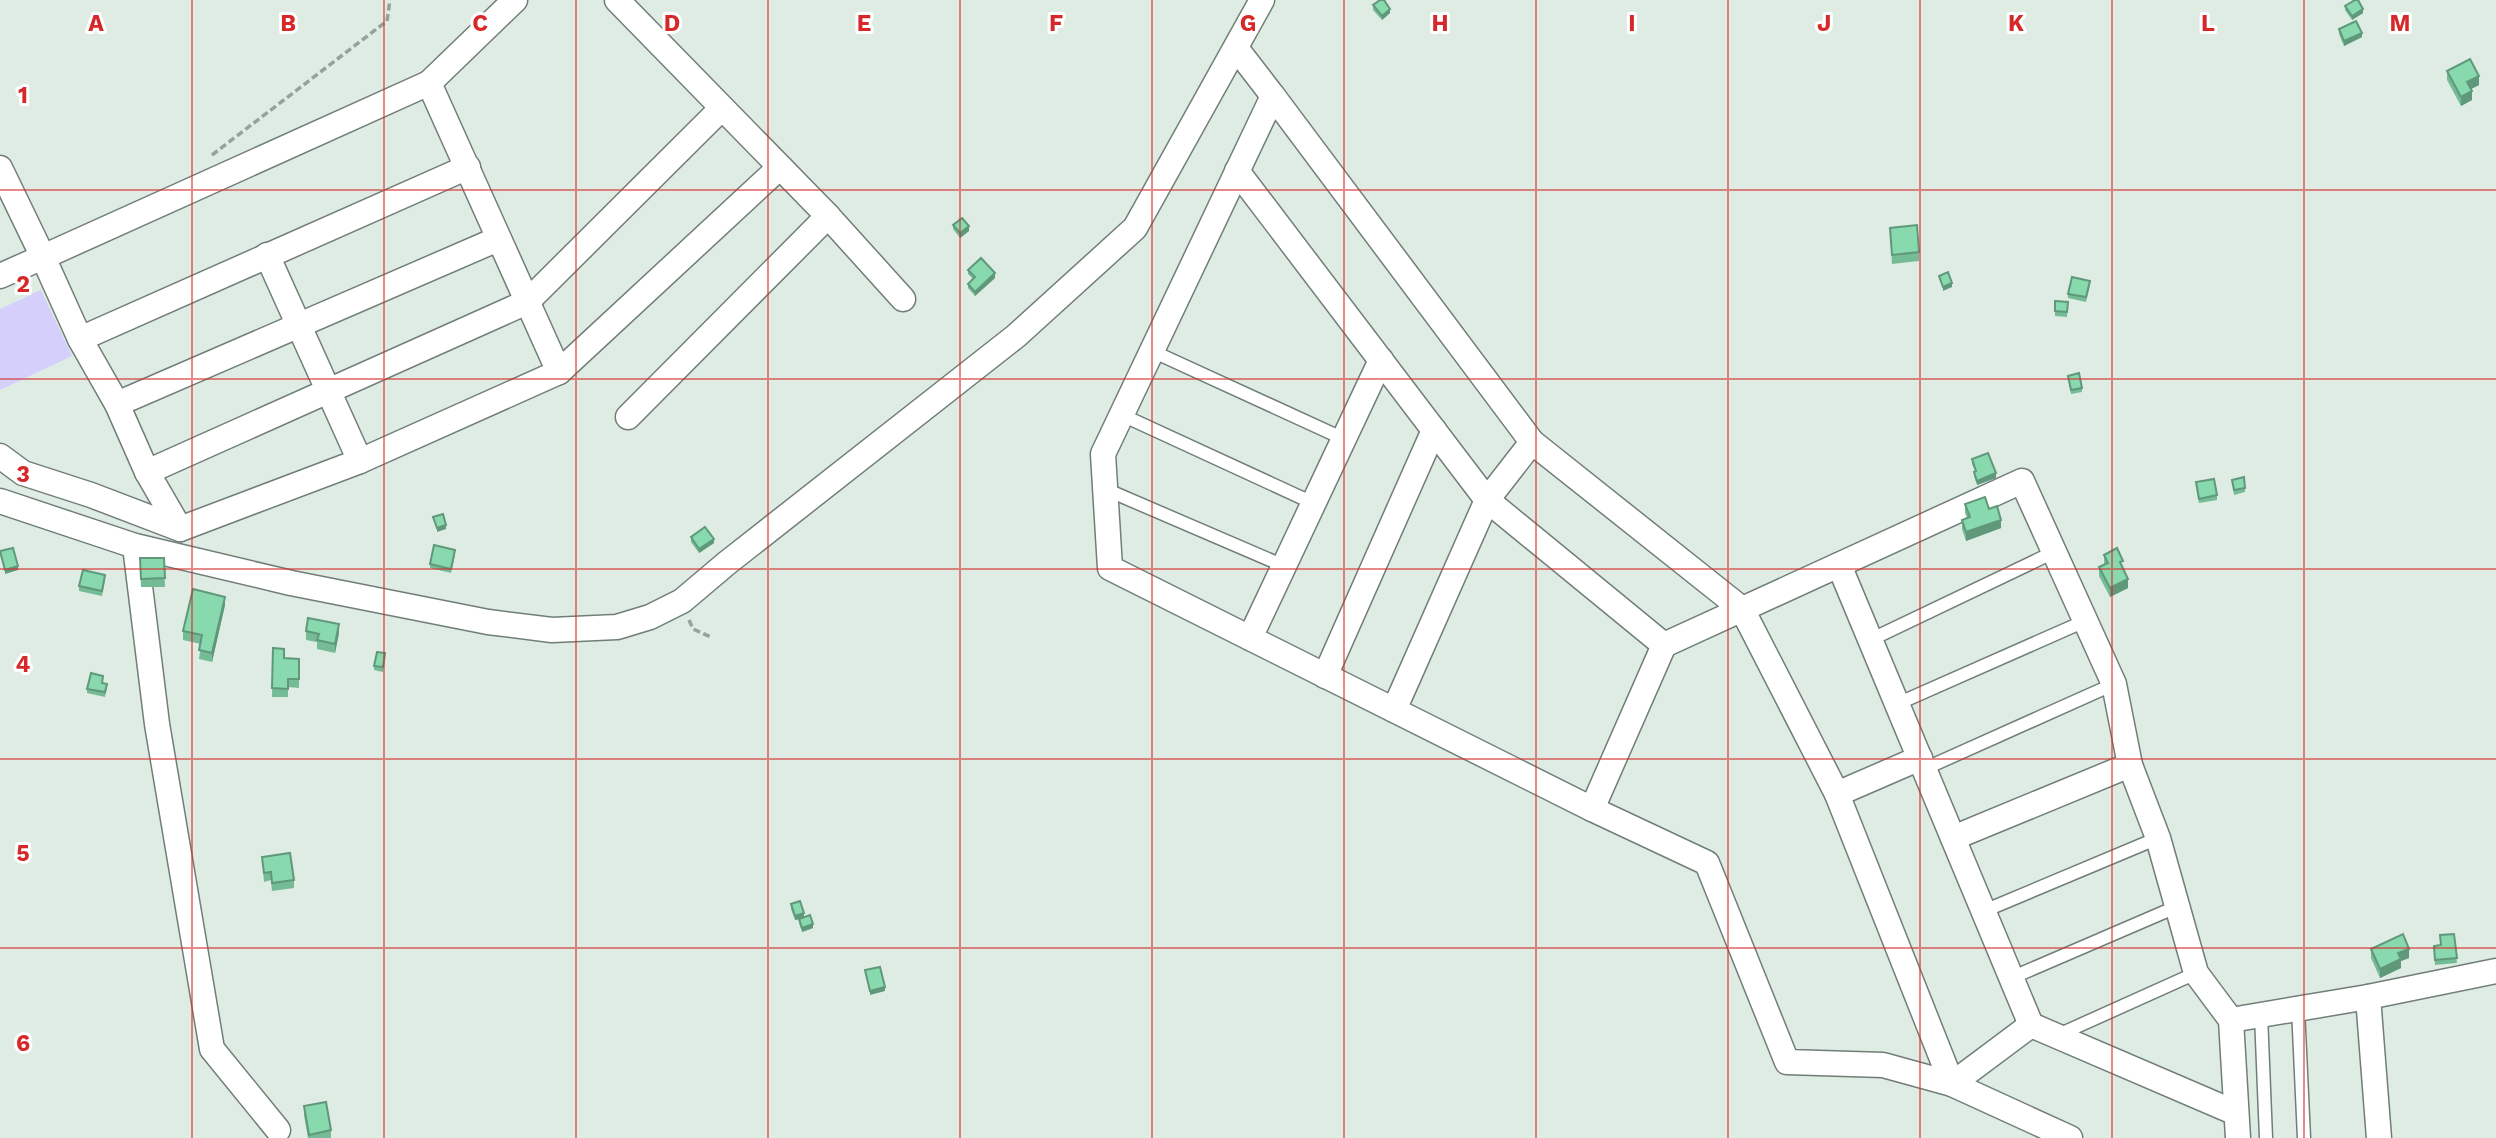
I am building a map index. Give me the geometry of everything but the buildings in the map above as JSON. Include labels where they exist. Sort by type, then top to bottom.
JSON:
[{"type":"street","points":[[0,275],[222,178],[429,82],[515,0]]},
{"type":"street","points":[[617,0],[828,216],[903,299]]},
{"type":"street","points":[[0,501],[135,546],[291,583],[488,622],[552,630],[617,627],[650,617],[681,601],[1016,336],[1135,228],[1262,0]]},
{"type":"street","points":[[1236,48],[1532,442],[1742,609],[1837,794],[1952,1084]]},
{"type":"street","points":[[429,82],[559,372]]},
{"type":"street","points":[[1273,96],[1103,454],[1110,568],[1592,809],[1707,863],[1787,1062],[1883,1065],[1952,1084],[2070,1138]]},
{"type":"street","points":[[147,472],[527,302],[722,108]]},
{"type":"street","points":[[80,339],[468,167]]},
{"type":"street","points":[[0,456],[23,472],[180,529],[360,461],[559,372],[780,167]]},
{"type":"street","points":[[0,168],[80,339],[117,404],[147,472],[180,529]]},
{"type":"street","points":[[1237,171],[1487,500],[1664,645]]},
{"type":"street","points":[[628,416],[828,216]]},
{"type":"street","points":[[117,404],[498,239]]},
{"type":"street","points":[[267,255],[360,461]]},
{"type":"street","points":[[1250,638],[1381,360]]},
{"type":"street","points":[[1325,676],[1434,430]]},
{"type":"street","points":[[1394,710],[1487,500],[1532,442]]},
{"type":"street","points":[[1592,809],[1664,645],[2022,481],[2114,684],[2130,765],[2158,838],[2196,973],[2231,1020],[2238,1138]]},
{"type":"street","points":[[135,546],[157,724],[212,1049],[278,1130]]},
{"type":"street","points":[[1839,565],[2031,1024],[2236,1113]]},
{"type":"street","points":[[1837,794],[1922,763]]},
{"type":"street","points":[[1953,838],[2130,765]]},
{"type":"street","points":[[2231,1020],[2368,998],[2496,971]]},
{"type":"street","points":[[2368,998],[2379,1138]]},
{"type":"street","points":[[1952,1084],[2031,1024]]},
{"type":"lane","points":[[1152,351],[1344,439]]},
{"type":"lane","points":[[1122,415],[1313,503]]},
{"type":"lane","points":[[1105,489],[1284,566]]},
{"type":"lane","points":[[1870,640],[2054,552]]},
{"type":"lane","points":[[1897,704],[2085,621]]},
{"type":"lane","points":[[1922,763],[2114,684]]},
{"type":"lane","points":[[1984,911],[2158,838]]},
{"type":"lane","points":[[2011,978],[2176,907]]},
{"type":"lane","points":[[2056,1036],[2196,973]]},
{"type":"lane","points":[[2298,1008],[2304,1138]]},
{"type":"lane","points":[[2261,1015],[2266,1138]]},
{"type":"path","points":[[222,178],[211,156],[387,21],[390,0]]},
{"type":"shaded area","points":[[41,290],[72,356],[0,390],[0,309]]}]
